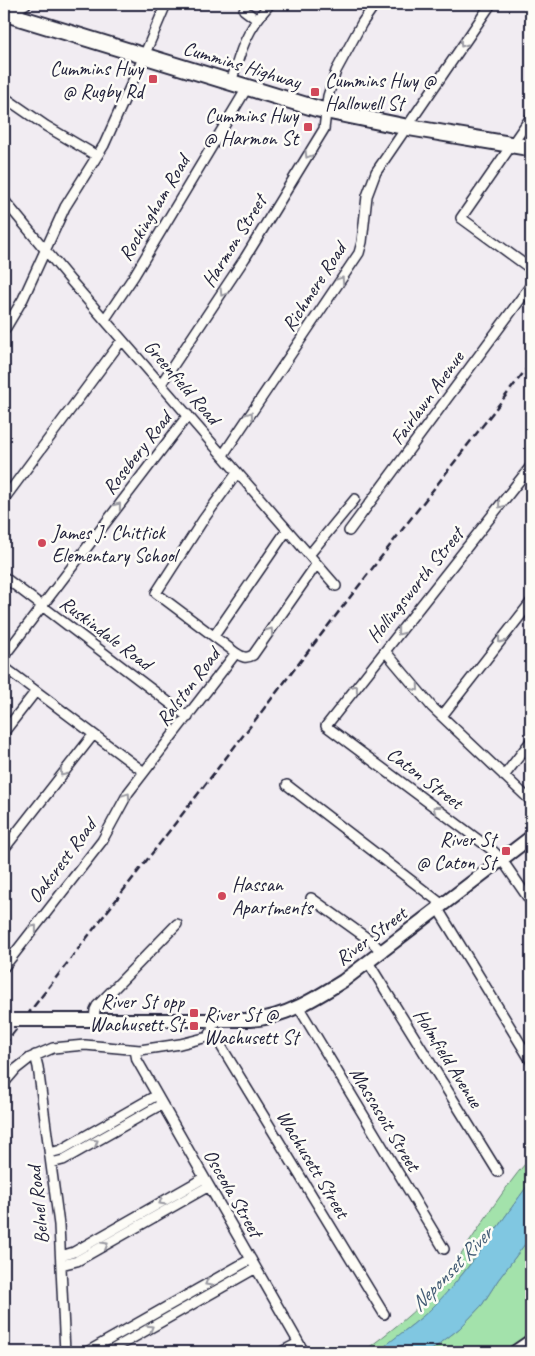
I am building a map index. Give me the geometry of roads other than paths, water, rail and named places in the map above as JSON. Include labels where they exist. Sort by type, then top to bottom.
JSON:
[{"type":"main road","name":"Cummins Highway","points":[[6,15],[327,111],[406,127],[531,148]]},
{"type":"main road","name":"River Street","points":[[8,1020],[258,1020],[271,1017],[298,1006],[332,988],[440,908],[531,837]]},
{"type":"main road","points":[[515,1352],[531,1341]]},
{"type":"street","points":[[6,15],[26,4]]},
{"type":"street","points":[[4,331],[23,299],[65,207],[104,145],[166,4]]},
{"type":"street","points":[[231,83],[242,47],[256,19],[270,4]]},
{"type":"street","name":"Harmon Street","points":[[161,384],[230,282],[324,129],[328,96],[336,71],[362,23],[375,4]]},
{"type":"street","name":"Richmere Road","points":[[223,455],[359,253],[367,196],[376,172],[491,4]]},
{"type":"street","points":[[244,10],[256,19]]},
{"type":"street","name":"Rockingham Road","points":[[105,319],[134,276],[247,88]]},
{"type":"street","points":[[4,97],[46,126],[97,156]]},
{"type":"street","points":[[531,117],[461,218],[531,269]]},
{"type":"street","name":"Greenfield Road","points":[[4,200],[122,340],[336,586]]},
{"type":"street","name":"Fairlawn Avenue","points":[[349,531],[531,285]]},
{"type":"street","points":[[4,499],[122,340]]},
{"type":"street","name":"Rosebery Road","points":[[4,656],[188,415]]},
{"type":"street","name":"Hollingsworth Street","points":[[326,726],[531,466]]},
{"type":"street","points":[[236,653],[156,593],[203,520],[237,473]]},
{"type":"street","points":[[309,555],[354,499]]},
{"type":"street","points":[[214,636],[287,530]]},
{"type":"street","name":"Ralston Road","points":[[144,772],[236,653],[246,658],[253,655],[316,565]]},
{"type":"street","name":"Ruskindale Road","points":[[4,577],[188,717]]},
{"type":"street","points":[[442,716],[531,602]]},
{"type":"street","points":[[385,651],[442,716],[531,801]]},
{"type":"street","points":[[4,667],[144,772]]},
{"type":"street","points":[[4,732],[36,691]]},
{"type":"street","name":"Caton Street","points":[[326,726],[492,850],[502,860],[531,902]]},
{"type":"street","points":[[4,849],[93,734]]},
{"type":"street","points":[[504,776],[531,741]]},
{"type":"street","name":"Oakcrest Road","points":[[4,967],[102,841],[122,804],[144,772]]},
{"type":"street","points":[[287,785],[440,908],[531,1061]]},
{"type":"street","points":[[311,898],[372,941],[382,952]]},
{"type":"street","points":[[94,1020],[97,1006],[177,924]]},
{"type":"street","name":"Holmfield Avenue","points":[[368,962],[498,1172]]},
{"type":"street","name":"Massasoit Street","points":[[298,1006],[444,1249]]},
{"type":"street","points":[[4,1083],[20,1065],[35,1055],[52,1048],[79,1045],[135,1050],[180,1044],[203,1039],[210,1035],[213,1020]]},
{"type":"street","name":"Wachusett Street","points":[[210,1035],[218,1042],[384,1314]]},
{"type":"street","name":"Osceola Street","points":[[135,1050],[136,1060],[304,1352]]},
{"type":"street","name":"Belnel Road","points":[[35,1055],[59,1225],[65,1352]]},
{"type":"street","points":[[50,1153],[61,1150],[157,1095]]},
{"type":"street","points":[[51,1163],[63,1160],[162,1104]]},
{"type":"street","points":[[61,1260],[77,1261],[206,1182]]},
{"type":"street","points":[[87,1352],[251,1259]]},
{"type":"street","points":[[108,1352],[256,1268]]},
{"type":"street","points":[[281,1352],[298,1343]]},
{"type":"water","points":[[531,1181],[531,1236],[482,1305],[460,1328],[429,1352],[378,1352],[423,1316],[450,1289]]},
{"type":"railway","points":[[4,1045],[531,363]]},
{"type":"place","name":"Cummins Hwy @ Rugby Rd","points":[[153,79]]},
{"type":"place","name":"Cummins Hwy @ Hallowell St","points":[[315,92]]},
{"type":"place","name":"Cummins Hwy @ Harmon St","points":[[308,127]]},
{"type":"place","name":"James J. Chittick Elementary School","points":[[42,543]]},
{"type":"place","name":"River St @ Caton St","points":[[506,851]]},
{"type":"place","name":"Hassan Apartments","points":[[222,896]]},
{"type":"place","name":"River St opp Wachusett St","points":[[194,1013]]},
{"type":"place","name":"River St @ Wachusett St","points":[[194,1026]]},
{"type":"water label","name":"Neponset River","points":[[451,1269]]}]
